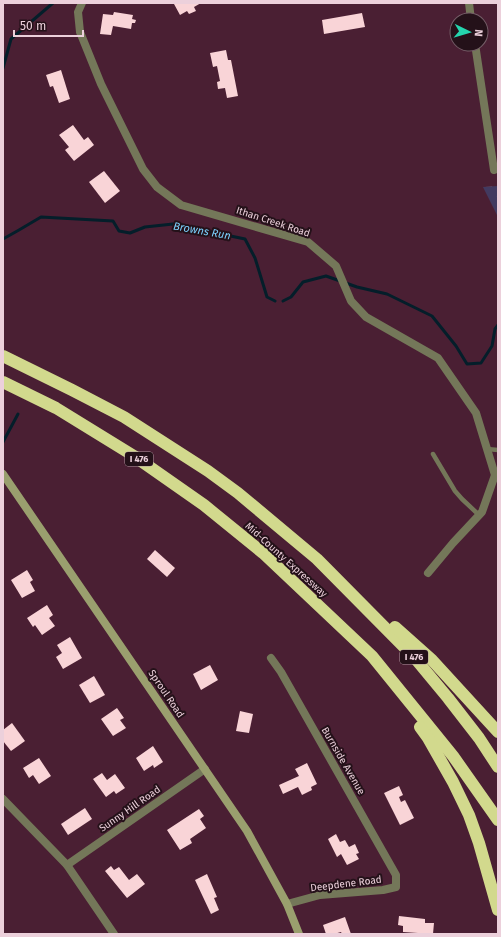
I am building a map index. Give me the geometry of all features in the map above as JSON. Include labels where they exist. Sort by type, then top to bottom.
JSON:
[{"type":"highway","name":"Mid-County Expressway","points":[[3,356],[124,417],[202,467],[238,493],[318,559],[414,657],[479,738],[498,767]]},
{"type":"highway","name":"Mid-County Expressway","points":[[3,382],[56,408],[134,456],[204,505],[263,553],[372,656],[453,756],[498,820]]},
{"type":"highway","points":[[318,559],[432,660],[498,732]]},
{"type":"highway","points":[[372,656],[428,738],[463,801],[475,831],[498,910]]},
{"type":"main road","name":"Sproul Road","points":[[3,474],[247,830],[287,904],[299,934]]},
{"type":"street","name":"Ithan Creek Road","points":[[82,3],[78,12],[80,32],[101,84],[143,169],[157,187],[181,205],[308,242],[336,266],[351,301],[366,317],[438,358],[476,413],[494,475],[482,512],[428,573]]},
{"type":"street","points":[[476,52],[494,170]]},
{"type":"street","name":"Burnside Avenue","points":[[271,658],[281,672],[396,875]]},
{"type":"street","name":"Sunny Hill Road","points":[[67,865],[205,769]]},
{"type":"street","points":[[3,799],[67,865],[114,934]]},
{"type":"street","name":"Deepdene Road","points":[[287,904],[320,895],[383,890],[396,887],[396,875]]},
{"type":"lane","points":[[487,449],[498,450]]},
{"type":"lane","points":[[433,454],[455,491],[479,515]]},
{"type":"green space","points":[[498,186],[498,217],[483,187]]},
{"type":"building","points":[[201,3],[194,7],[196,11],[189,14],[187,11],[180,15],[174,4]]},
{"type":"building","points":[[114,12],[133,15],[132,19],[136,20],[135,23],[132,23],[131,29],[113,26],[111,35],[100,34],[103,14],[113,15]]},
{"type":"building","points":[[362,13],[365,27],[324,34],[322,20]]},
{"type":"building","points":[[226,50],[228,60],[231,60],[238,96],[227,98],[225,88],[218,89],[217,82],[220,81],[217,66],[213,67],[210,53]]},
{"type":"building","points":[[61,70],[70,99],[59,103],[53,86],[50,87],[46,75]]},
{"type":"building","points":[[73,125],[84,140],[88,137],[94,145],[74,161],[65,150],[69,147],[59,135]]},
{"type":"building","points":[[104,171],[120,191],[105,203],[89,182]]},
{"type":"building","points":[[155,550],[175,568],[167,577],[147,559]]},
{"type":"building","points":[[27,570],[33,580],[30,582],[35,591],[22,598],[11,580]]},
{"type":"building","points":[[47,605],[53,615],[49,618],[55,626],[42,635],[35,625],[33,627],[27,618]]},
{"type":"building","points":[[70,637],[82,658],[63,669],[56,657],[62,653],[57,645]]},
{"type":"building","points":[[210,665],[218,680],[201,690],[193,674]]},
{"type":"building","points":[[94,676],[105,695],[90,703],[79,685]]},
{"type":"building","points":[[117,708],[124,718],[120,720],[126,728],[113,736],[101,719]]},
{"type":"building","points":[[240,711],[253,714],[249,733],[236,731]]},
{"type":"building","points":[[12,723],[25,741],[11,751],[3,741],[3,730]]},
{"type":"building","points":[[153,746],[163,762],[154,768],[153,765],[144,771],[136,758]]},
{"type":"building","points":[[39,758],[51,776],[39,784],[33,775],[29,778],[23,768]]},
{"type":"building","points":[[307,763],[317,784],[311,787],[312,790],[302,795],[298,787],[283,794],[279,785],[299,776],[295,769]]},
{"type":"building","points":[[102,773],[107,780],[115,774],[125,788],[116,794],[114,791],[106,797],[93,779]]},
{"type":"building","points":[[399,786],[403,795],[399,797],[401,802],[405,800],[414,818],[400,825],[384,793]]},
{"type":"building","points":[[85,808],[92,819],[68,835],[61,824]]},
{"type":"building","points":[[199,809],[204,816],[200,819],[206,828],[190,839],[192,843],[180,850],[167,830]]},
{"type":"building","points":[[336,834],[340,842],[345,840],[349,847],[355,844],[359,853],[356,854],[359,859],[347,865],[341,854],[337,857],[328,839]]},
{"type":"building","points":[[111,866],[114,870],[119,867],[129,880],[137,874],[145,884],[127,898],[105,871]]},
{"type":"building","points":[[207,874],[217,897],[214,898],[219,910],[211,914],[195,880]]},
{"type":"building","points":[[399,916],[425,919],[425,923],[434,923],[433,934],[403,932],[403,926],[398,925]]},
{"type":"building","points":[[345,917],[351,934],[342,934],[341,932],[326,934],[323,925]]},
{"type":"waterway","points":[[3,68],[11,39],[53,3]]},
{"type":"waterway","name":"Browns Run","points":[[3,239],[41,217],[113,221],[119,231],[130,233],[145,227],[173,224],[245,239],[255,258],[267,297],[275,301]]},
{"type":"waterway","name":"Browns Run","points":[[283,301],[291,297],[303,282],[326,276],[357,287],[387,294],[432,316],[456,346],[467,364],[481,363],[492,346],[495,329],[498,325]]},
{"type":"waterway","points":[[3,442],[18,414]]}]
